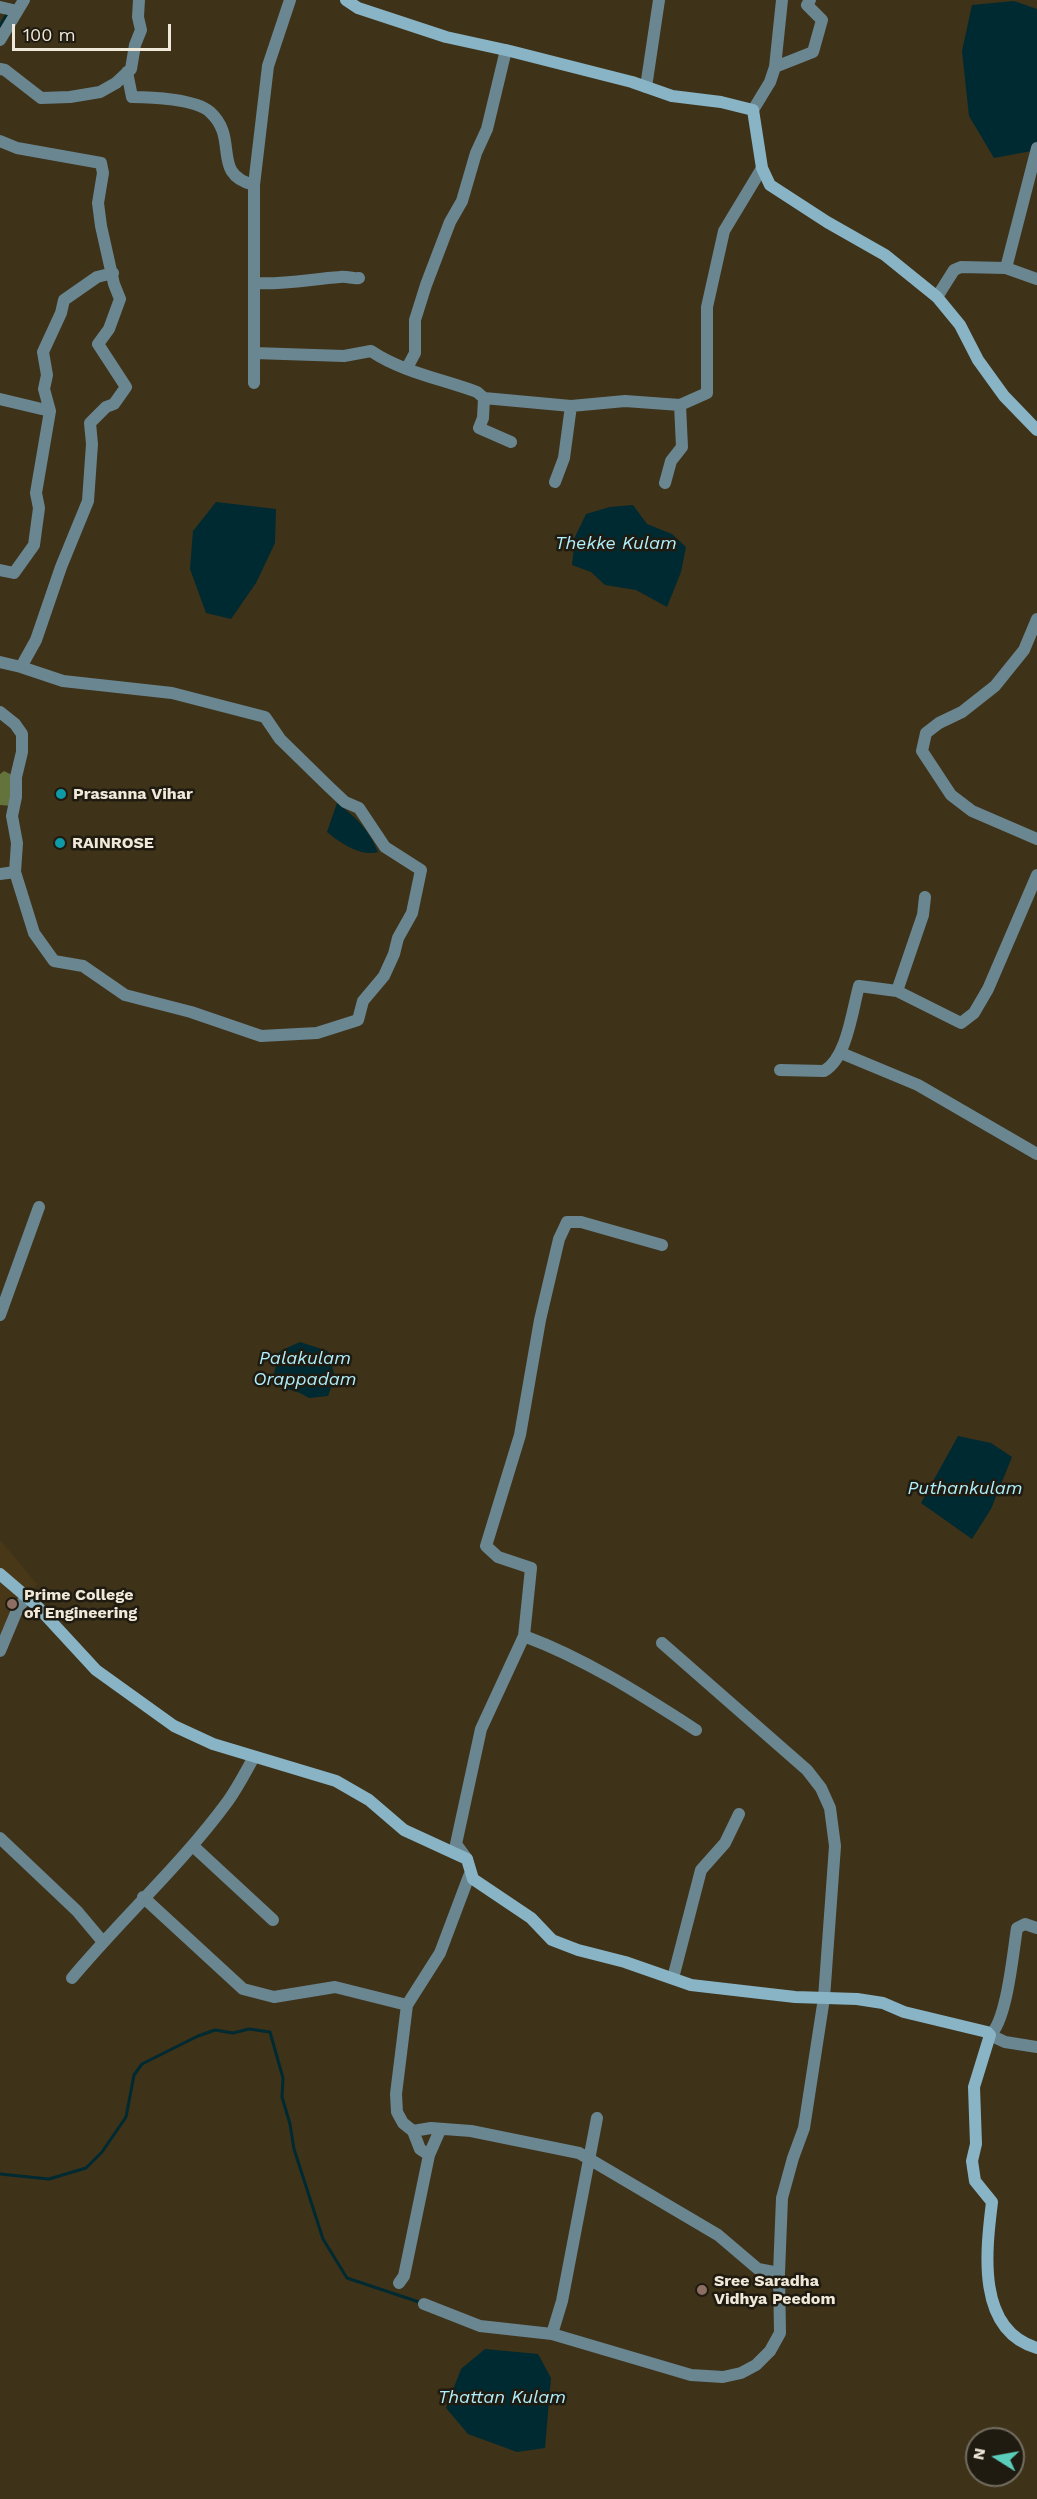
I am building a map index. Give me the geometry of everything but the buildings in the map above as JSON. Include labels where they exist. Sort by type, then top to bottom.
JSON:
[{"type":"street","points":[[0,69],[5,70],[41,98],[70,97],[100,92],[131,69],[135,45],[141,30],[138,17],[139,0]]},
{"type":"street","points":[[254,383],[254,185],[268,66],[290,0]]},
{"type":"street","points":[[346,0],[357,8],[446,38],[506,50],[672,96],[721,102],[753,110]]},
{"type":"street","points":[[646,87],[659,0]]},
{"type":"street","points":[[782,0],[775,67],[770,82],[753,110],[762,168],[770,185],[827,222],[885,255],[937,297],[960,325],[978,360],[1004,396],[1037,430]]},
{"type":"street","points":[[775,67],[813,52],[822,20],[807,6],[810,0]]},
{"type":"street","points":[[0,40],[12,7]]},
{"type":"street","points":[[407,368],[415,353],[415,320],[426,285],[450,222],[462,201],[476,153],[487,129],[506,50]]},
{"type":"street","points":[[128,72],[132,97],[151,97],[208,110],[226,136],[228,166],[240,181],[254,185]]},
{"type":"street","points":[[0,141],[17,148],[66,155],[101,164],[103,172],[98,203],[108,259],[120,298],[109,329],[98,344],[126,387],[114,404],[106,407],[90,423],[92,444],[88,501],[61,567],[36,640],[21,667]]},
{"type":"street","points":[[1006,268],[1037,148]]},
{"type":"street","points":[[254,353],[344,356],[371,351],[390,364],[477,392],[484,398],[571,406],[625,401],[680,405],[707,393],[707,308],[724,231],[762,168]]},
{"type":"street","points":[[937,297],[954,270],[961,267],[1006,268],[1037,279]]},
{"type":"street","points":[[0,570],[15,573],[34,545],[39,508],[36,493],[50,411],[44,388],[47,375],[43,352],[61,313],[64,300],[97,277],[113,273]]},
{"type":"street","points":[[254,283],[276,285],[342,276],[359,278]]},
{"type":"street","points":[[484,398],[483,418],[479,428],[511,442]]},
{"type":"street","points":[[0,399],[50,411]]},
{"type":"street","points":[[665,483],[671,461],[682,447],[680,405]]},
{"type":"street","points":[[555,482],[564,458],[571,406]]},
{"type":"street","points":[[1037,619],[1024,650],[995,686],[962,712],[939,723],[926,733],[922,752],[951,795],[972,811],[1037,839]]},
{"type":"street","points":[[0,662],[68,682],[172,693],[265,717],[280,739],[319,777],[345,802],[359,808],[385,847],[421,870],[412,913],[398,938],[384,976],[363,1001],[358,1020],[317,1033],[261,1036],[191,1012],[125,995],[83,966],[54,961],[34,933],[15,872],[17,843],[12,816],[16,796],[16,777],[22,752],[22,734],[15,724],[0,712]]},
{"type":"street","points":[[0,874],[15,872]]},
{"type":"street","points":[[780,1070],[824,1071],[830,1068],[841,1053],[859,986],[897,991],[961,1023],[974,1013],[988,990],[1037,875]]},
{"type":"street","points":[[897,991],[923,915],[925,897]]},
{"type":"street","points":[[841,1053],[918,1085],[1037,1154]]},
{"type":"street","points":[[0,1315],[39,1207]]},
{"type":"street","points":[[473,1879],[467,1859],[456,1844],[481,1729],[524,1636],[531,1568],[498,1557],[486,1546],[520,1435],[540,1320],[559,1239],[567,1222],[581,1222],[662,1245]]},
{"type":"street","points":[[0,1574],[27,1597],[96,1670],[174,1726],[213,1744],[336,1781],[369,1800],[404,1830],[467,1859]]},
{"type":"street","points":[[0,1651],[18,1608],[27,1597]]},
{"type":"street","points":[[524,1636],[565,1651],[583,1663],[625,1684],[696,1730]]},
{"type":"street","points":[[424,2304],[480,2326],[552,2334],[691,2375],[723,2377],[741,2373],[756,2365],[770,2350],[780,2333],[779,2273],[782,2198],[804,2128],[824,1998],[835,1846],[830,1808],[821,1788],[807,1770],[662,1643]]},
{"type":"street","points":[[72,1978],[102,1941],[192,1846],[230,1799],[254,1757]]},
{"type":"street","points":[[674,1978],[701,1870],[725,1843],[739,1814]]},
{"type":"street","points":[[0,1838],[76,1911],[102,1941]]},
{"type":"street","points":[[192,1846],[273,1920]]},
{"type":"street","points":[[429,2155],[420,2149],[412,2132],[397,2112],[396,2094],[407,2006],[440,1953],[469,1875],[531,1918],[552,1940],[691,1984],[795,1997],[857,1998],[987,2032],[990,2036],[1005,2042],[1037,2047]]},
{"type":"street","points":[[143,1897],[243,1989],[274,1997],[335,1987],[407,2006]]},
{"type":"street","points":[[1037,1928],[1025,1924],[1017,1928],[1008,1987],[997,2027],[990,2036],[974,2087],[976,2144],[972,2161],[975,2181],[992,2202],[988,2222],[988,2286],[1007,2332],[1037,2348]]},
{"type":"street","points":[[552,2334],[562,2301],[597,2118]]},
{"type":"street","points":[[412,2132],[431,2128],[471,2132],[579,2153],[718,2235],[758,2269],[779,2273]]},
{"type":"street","points":[[399,2283],[404,2276],[429,2155],[440,2130]]},
{"type":"shaded area","name":"Prime College of Engineering","points":[[0,1540],[37,1584],[0,1643]]},
{"type":"green space","points":[[4,771],[12,775],[12,806],[0,805],[0,774]]},
{"type":"water","points":[[1014,1],[1037,9],[1037,150],[994,158],[969,116],[962,51],[972,5]]},
{"type":"water","points":[[216,502],[276,509],[275,543],[256,583],[231,619],[206,613],[190,569],[193,531]]},
{"type":"water","name":"Thekke Kulam","points":[[633,505],[647,524],[672,534],[686,547],[681,572],[667,607],[636,590],[605,585],[591,572],[572,565],[575,537],[586,514],[610,507]]},
{"type":"water","points":[[337,803],[361,825],[378,852],[358,851],[327,832]]},
{"type":"water","name":"Palakulam Orappadam","points":[[300,1342],[328,1351],[335,1377],[328,1396],[309,1398],[278,1386],[274,1373],[280,1351]]},
{"type":"water","name":"Puthankulam","points":[[958,1436],[991,1443],[1012,1457],[991,1509],[972,1539],[921,1503]]},
{"type":"water","name":"Thattan Kulam","points":[[485,2349],[538,2354],[551,2378],[545,2448],[517,2452],[468,2434],[446,2408],[461,2369]]},
{"type":"waterway","points":[[0,26],[8,12]]},
{"type":"waterway","points":[[0,2174],[49,2179],[86,2168],[102,2152],[126,2117],[134,2075],[142,2064],[215,2030],[233,2033],[249,2029],[270,2032],[283,2078],[282,2097],[294,2149],[323,2239],[347,2278],[422,2303]]},
{"type":"place","name":"Prasanna Vihar","points":[[61,794]]},
{"type":"place","name":"RAINROSE","points":[[60,843]]},
{"type":"place","name":"Prime College of Engineering","points":[[12,1604]]},
{"type":"place","name":"Sree Saradha Vidhya Peedom","points":[[702,2290]]}]
